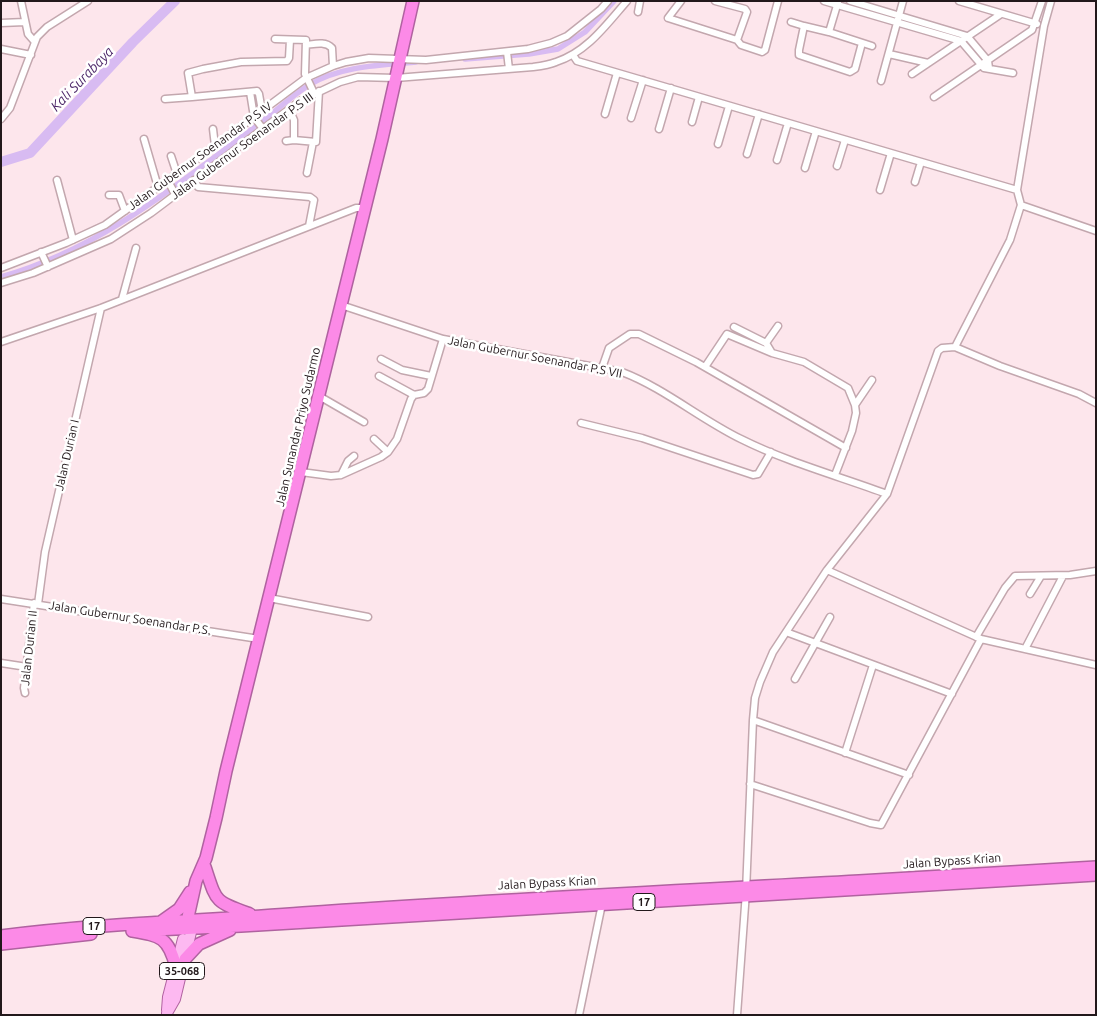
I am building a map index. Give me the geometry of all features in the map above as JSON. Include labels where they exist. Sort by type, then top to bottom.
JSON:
[{"type":"highway","name":"Jalan Sunandar Priyo Sudarmo","points":[[190,924],[365,208],[412,4]]},
{"type":"highway","name":"Jalan Sunandar Priyo Sudarmo","points":[[190,924],[196,881],[205,863]]},
{"type":"highway","points":[[205,863],[212,889],[218,901],[257,917]]},
{"type":"highway","name":"Jalan Bypass Krian","points":[[1,936],[52,930],[160,922],[241,926],[602,904],[746,891],[1096,867]]},
{"type":"highway","name":"Jalan Bypass Krian","points":[[1,944],[257,917],[433,904],[1096,875]]},
{"type":"highway","points":[[160,922],[183,904],[196,881]]},
{"type":"highway","points":[[132,931],[160,938],[166,943],[180,963],[199,944],[241,926]]},
{"type":"main road","name":"Jalan Sunandar Priyo Sudarmo","points":[[167,1014],[175,1000],[180,963],[190,924]]},
{"type":"street","points":[[22,1],[28,34],[35,42]]},
{"type":"street","points":[[1,119],[10,108],[37,37],[47,28],[88,1]]},
{"type":"street","name":"Jalan Gubernur Soenandar P.S IV","points":[[1,268],[42,253],[105,225],[158,187],[169,182],[177,174],[307,79],[333,66],[369,58],[426,60],[507,54],[558,41],[601,10],[608,1]]},
{"type":"street","name":"Jalan Gubernur Soenandar P.S III","points":[[1,283],[111,239],[315,90],[358,77],[533,67],[556,63],[573,56],[594,39],[627,1]]},
{"type":"street","points":[[638,12],[640,1]]},
{"type":"street","points":[[681,1],[668,18],[737,40],[741,45],[760,51],[765,50],[778,1]]},
{"type":"street","points":[[824,1],[968,36],[986,65]]},
{"type":"street","points":[[850,1],[961,41],[986,65],[1013,73]]},
{"type":"street","points":[[881,81],[903,1]]},
{"type":"street","points":[[959,1],[1044,26]]},
{"type":"street","points":[[934,97],[986,65],[1032,30],[1042,1]]},
{"type":"street","points":[[956,347],[1010,240],[1021,206],[1017,190],[1044,26],[1051,1]]},
{"type":"street","points":[[719,2],[745,9],[747,12],[737,40]]},
{"type":"street","points":[[829,32],[838,3]]},
{"type":"street","points":[[912,74],[1001,14]]},
{"type":"street","points":[[1,23],[25,22]]},
{"type":"street","points":[[791,22],[872,46]]},
{"type":"street","points":[[804,26],[799,55],[850,72],[855,69],[862,43]]},
{"type":"street","points":[[275,39],[305,39],[304,55],[307,79],[315,90],[318,140],[312,142],[286,141]]},
{"type":"street","points":[[192,97],[188,74],[190,72],[242,62],[287,61],[289,58],[290,40]]},
{"type":"street","points":[[306,45],[323,44],[330,46],[332,48],[333,66]]},
{"type":"street","points":[[1,49],[31,55]]},
{"type":"street","points":[[507,54],[509,67]]},
{"type":"street","points":[[889,54],[928,63]]},
{"type":"street","points":[[573,56],[578,61],[617,73],[1017,190]]},
{"type":"street","points":[[605,114],[617,73]]},
{"type":"street","points":[[631,118],[643,80]]},
{"type":"street","points":[[659,129],[671,88]]},
{"type":"street","points":[[166,100],[258,91],[262,111]]},
{"type":"street","points":[[250,92],[254,118],[262,128]]},
{"type":"street","points":[[692,122],[699,97]]},
{"type":"street","points":[[718,144],[729,106]]},
{"type":"street","points":[[289,109],[294,120],[294,140]]},
{"type":"street","points":[[747,154],[759,114]]},
{"type":"street","points":[[777,160],[788,123]]},
{"type":"street","points":[[213,129],[215,146]]},
{"type":"street","points":[[805,168],[816,131]]},
{"type":"street","points":[[144,138],[158,187]]},
{"type":"street","points":[[837,166],[845,140]]},
{"type":"street","points":[[307,173],[312,142]]},
{"type":"street","points":[[880,190],[891,154]]},
{"type":"street","points":[[171,156],[177,174]]},
{"type":"street","points":[[915,182],[921,162]]},
{"type":"street","points":[[57,180],[73,240]]},
{"type":"street","points":[[194,180],[198,187],[310,197],[314,200],[310,226]]},
{"type":"street","points":[[169,182],[174,193]]},
{"type":"street","points":[[109,195],[119,194],[126,211]]},
{"type":"street","points":[[1021,206],[1096,231]]},
{"type":"street","points":[[1,342],[101,308],[356,208],[365,208]]},
{"type":"street","points":[[122,299],[136,248]]},
{"type":"street","points":[[42,253],[47,265]]},
{"type":"street","name":"Jalan Gubernur Soenandar P.S VII","points":[[341,305],[443,339],[622,372],[642,381],[716,427],[771,452],[887,494]]},
{"type":"street","name":"Jalan Durian I","points":[[36,604],[45,552],[101,308]]},
{"type":"street","points":[[766,343],[778,326]]},
{"type":"street","points":[[734,327],[766,343],[772,353]]},
{"type":"street","points":[[602,368],[608,348],[635,333],[686,356],[846,448]]},
{"type":"street","points":[[705,367],[721,341],[728,334],[772,353],[804,362],[844,384],[857,401]]},
{"type":"street","points":[[301,472],[330,476],[341,475],[388,452],[397,439],[411,399],[414,395],[426,391],[443,339]]},
{"type":"street","points":[[737,1015],[746,891],[755,698],[773,652],[827,570],[887,494],[938,351],[942,348],[956,347],[1000,366],[1079,394],[1096,403]]},
{"type":"street","points":[[381,359],[402,370],[431,376]]},
{"type":"street","points":[[378,376],[414,395]]},
{"type":"street","points":[[835,475],[854,422],[857,401],[872,380]]},
{"type":"street","points":[[319,396],[364,422]]},
{"type":"street","points":[[581,423],[642,438],[753,475],[758,474],[771,452]]},
{"type":"street","points":[[374,439],[388,452]]},
{"type":"street","points":[[341,475],[348,461],[354,456]]},
{"type":"street","points":[[827,570],[979,638],[1096,665]]},
{"type":"street","points":[[750,784],[877,825],[883,824],[1011,579],[1014,576],[1063,576],[1096,572]]},
{"type":"street","points":[[1030,594],[1041,576]]},
{"type":"street","points":[[1025,649],[1063,576]]},
{"type":"street","points":[[269,598],[368,617]]},
{"type":"street","name":"Jalan Gubernur Soenandar P.S.","points":[[1,599],[259,640]]},
{"type":"street","name":"Jalan Durian II","points":[[25,693],[24,688],[36,604]]},
{"type":"street","points":[[795,679],[830,617]]},
{"type":"street","points":[[786,632],[952,694]]},
{"type":"street","points":[[1,662],[27,667]]},
{"type":"street","points":[[845,752],[874,665]]},
{"type":"street","points":[[753,720],[909,775]]},
{"type":"street","points":[[579,1015],[602,904]]},
{"type":"waterway","name":"Kali Surabaya","points":[[1,162],[30,153],[133,42],[175,1]]},
{"type":"waterway","points":[[465,59],[529,54],[558,49],[585,32],[614,1]]},
{"type":"waterway","points":[[1,277],[37,265],[71,250],[135,214],[195,172],[309,85],[347,70],[416,62]]}]
